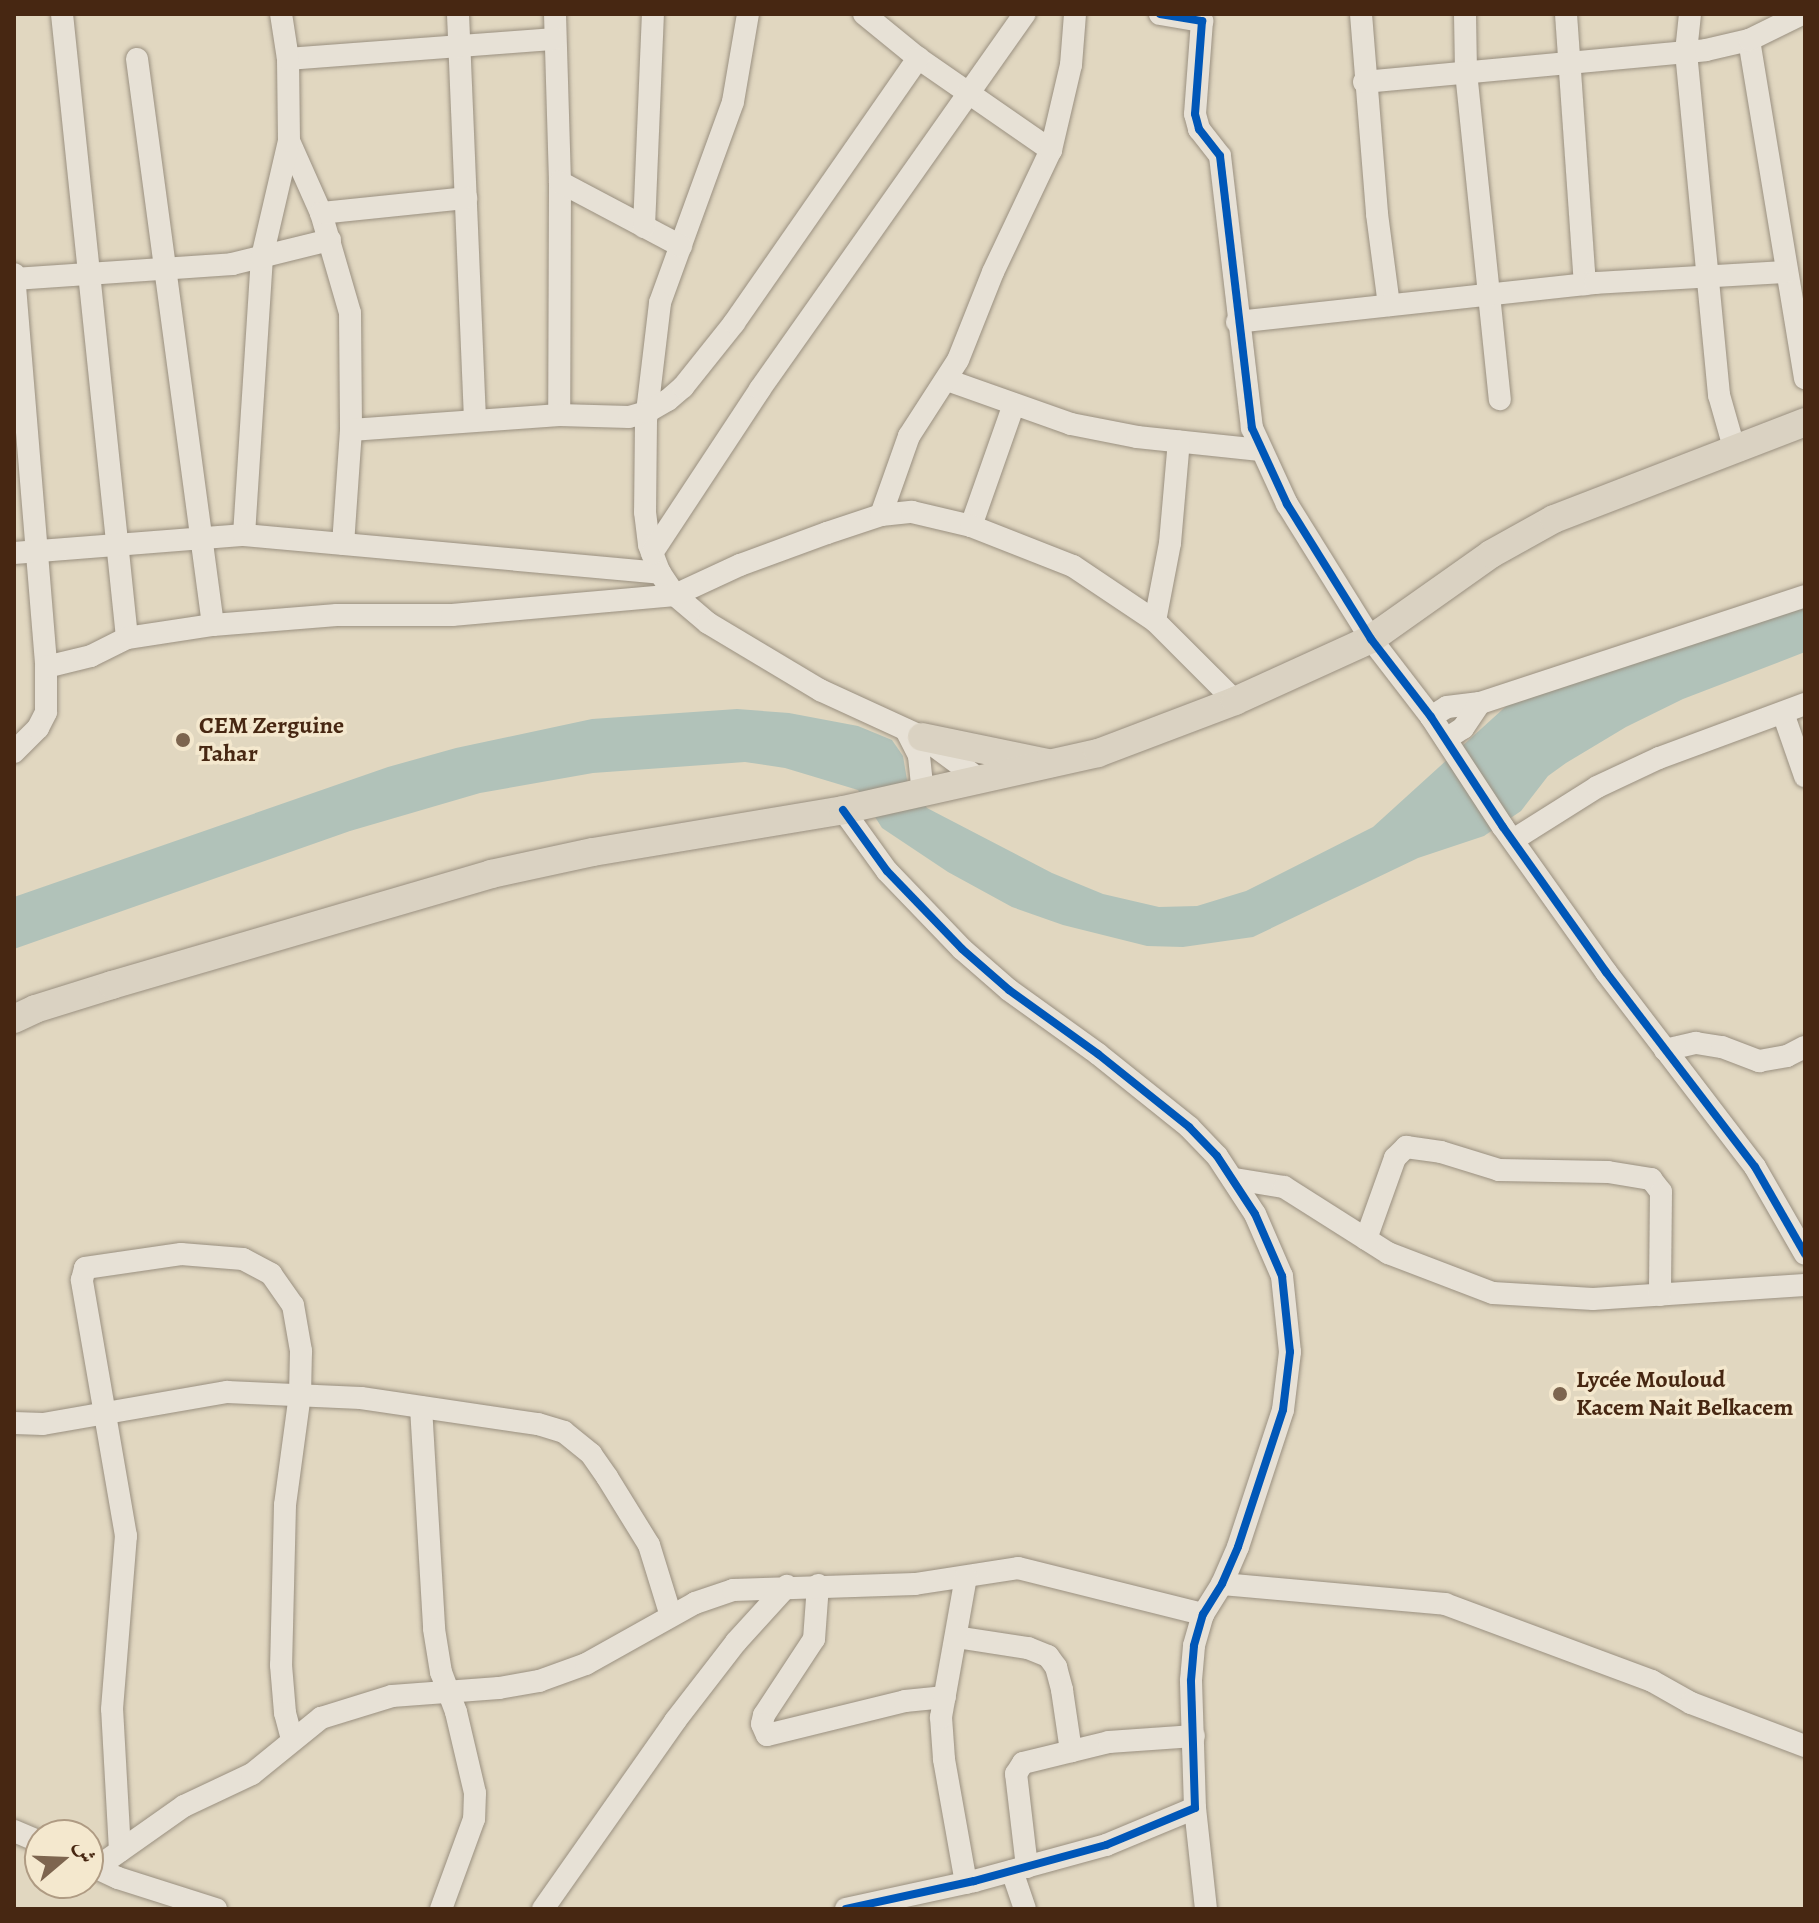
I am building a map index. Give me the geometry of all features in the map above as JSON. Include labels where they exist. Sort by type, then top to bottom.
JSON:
[{"type":"main road","points":[[14,1019],[86,993],[491,874],[593,852],[982,781],[1098,753],[1235,701],[1371,639],[1491,554],[1554,519],[1609,495],[1735,451],[1805,422]]},
{"type":"main road","points":[[914,734],[1057,765]]},
{"type":"street","points":[[62,14],[120,545],[127,638]]},
{"type":"street","points":[[244,535],[262,257],[289,141],[288,59],[281,14]]},
{"type":"street","points":[[458,14],[475,419]]},
{"type":"street","points":[[555,14],[560,182],[559,415]]},
{"type":"street","points":[[644,227],[653,14]]},
{"type":"street","points":[[748,14],[733,102],[660,303],[647,412],[645,512],[656,563],[675,595],[741,645],[820,690],[914,734],[982,781]]},
{"type":"street","points":[[864,14],[918,58],[1051,150]]},
{"type":"street","points":[[656,563],[760,389],[1025,14]]},
{"type":"street","points":[[881,515],[909,436],[947,380],[993,272],[1051,150],[1071,65],[1075,14]]},
{"type":"street","points":[[1160,14],[1202,18],[1195,114],[1199,129],[1220,156],[1237,322],[1252,428],[1287,504],[1371,639],[1431,717],[1508,834],[1665,1050],[1755,1167],[1805,1254]]},
{"type":"street","points":[[1361,14],[1364,82],[1389,305]]},
{"type":"street","points":[[1465,14],[1466,72],[1500,399]]},
{"type":"street","points":[[1566,14],[1585,284]]},
{"type":"street","points":[[1690,14],[1686,52],[1719,395],[1735,451]]},
{"type":"street","points":[[1364,82],[1686,52],[1749,40],[1802,14]]},
{"type":"street","points":[[288,59],[554,39]]},
{"type":"street","points":[[1749,40],[1794,284],[1805,378]]},
{"type":"street","points":[[351,430],[559,415],[629,417],[647,412],[683,387],[734,323],[918,58]]},
{"type":"street","points":[[137,59],[163,271],[213,625]]},
{"type":"street","points":[[289,141],[321,213],[351,322],[351,430],[343,544]]},
{"type":"street","points":[[560,182],[681,246]]},
{"type":"street","points":[[321,213],[466,198]]},
{"type":"street","points":[[14,752],[38,728],[46,712],[46,667],[39,551],[21,386],[14,277],[163,271],[262,257],[330,240]]},
{"type":"street","points":[[1237,322],[1585,284],[1709,278],[1794,284]]},
{"type":"street","points":[[947,380],[1071,424],[1137,437],[1260,450]]},
{"type":"street","points":[[971,526],[1014,404]]},
{"type":"street","points":[[1155,621],[1170,543],[1179,441]]},
{"type":"street","points":[[46,667],[91,656],[127,638],[213,625],[337,615],[526,610],[675,595],[740,565],[881,515],[912,512],[971,526],[1066,563],[1155,621],[1235,701]]},
{"type":"street","points":[[14,553],[244,535],[656,563]]},
{"type":"street","points":[[1431,717],[1447,707],[1480,703],[1805,596]]},
{"type":"street","points":[[1450,746],[1480,703]]},
{"type":"street","points":[[1508,834],[1659,758],[1805,704]]},
{"type":"street","points":[[1783,713],[1805,776]]},
{"type":"street","points":[[914,734],[921,792]]},
{"type":"street","points":[[852,806],[887,871],[962,949],[1009,990],[1189,1127],[1235,1179],[1255,1214],[1282,1276],[1290,1352],[1283,1410],[1238,1547],[1222,1584],[1203,1614],[1194,1646],[1191,1681],[1195,1808],[1206,1909]]},
{"type":"street","points":[[1665,1050],[1696,1043],[1722,1047],[1759,1061],[1787,1056],[1805,1047]]},
{"type":"street","points":[[1366,1239],[1395,1158],[1406,1147],[1441,1152],[1499,1170],[1608,1172],[1651,1179],[1661,1192],[1660,1295]]},
{"type":"street","points":[[1235,1179],[1284,1187],[1366,1239],[1441,1276],[1493,1293],[1593,1299],[1805,1285]]},
{"type":"street","points":[[120,1851],[112,1709],[126,1536],[82,1273],[93,1265],[181,1254],[243,1259],[271,1274],[285,1291],[299,1320],[300,1394],[285,1505],[281,1665],[284,1704],[292,1740]]},
{"type":"street","points":[[14,1423],[43,1424],[199,1395],[300,1394],[538,1424],[564,1432],[591,1454],[649,1545],[671,1616]]},
{"type":"street","points":[[421,1407],[428,1574],[441,1672],[475,1793],[474,1819],[441,1909]]},
{"type":"street","points":[[104,1860],[184,1806],[252,1774],[321,1718],[362,1703],[448,1690],[499,1688],[566,1673],[695,1603],[733,1590],[915,1584],[1018,1568],[1203,1614]]},
{"type":"street","points":[[966,1577],[941,1717],[944,1759],[966,1883]]},
{"type":"street","points":[[1222,1584],[1445,1604],[1652,1681],[1691,1703],[1805,1746]]},
{"type":"street","points":[[818,1585],[814,1639],[764,1715],[762,1724],[767,1735],[905,1701],[945,1697]]},
{"type":"street","points":[[543,1909],[675,1721],[736,1642],[787,1586]]},
{"type":"street","points":[[956,1637],[1028,1648],[1048,1656],[1056,1667],[1062,1690],[1071,1751]]},
{"type":"street","points":[[1025,1909],[1016,1774],[1023,1763],[1109,1742],[1194,1736]]},
{"type":"street","points":[[846,1909],[966,1883],[1106,1845],[1195,1808]]},
{"type":"street","points":[[104,1870],[216,1909]]},
{"type":"shaded area","points":[[1805,605],[1805,652],[1683,699],[1626,727],[1548,776],[1521,811],[1484,836],[1418,858],[1253,937],[1183,947],[1147,946],[1063,925],[1012,907],[948,872],[882,828],[858,790],[785,768],[745,762],[593,773],[480,793],[350,831],[14,949],[14,897],[388,767],[456,748],[592,719],[737,709],[789,713],[858,726],[892,740],[903,756],[907,780],[927,808],[1052,873],[1103,894],[1159,907],[1197,906],[1246,891],[1373,827],[1514,699]]},
{"type":"cycle path","points":[[1160,14],[1202,21],[1195,114],[1199,129],[1220,156],[1252,428],[1287,504],[1371,639],[1431,717],[1503,827],[1606,972],[1755,1167],[1805,1254]]},
{"type":"cycle path","points":[[843,810],[887,871],[962,949],[1009,990],[1098,1054],[1189,1127],[1217,1156],[1255,1214],[1282,1276],[1290,1352],[1283,1410],[1238,1547],[1222,1584],[1203,1614],[1194,1646],[1191,1681],[1195,1808],[1106,1845],[974,1881],[846,1909]]},
{"type":"place","name":"CEM Zerguine Tahar","points":[[183,740]]},
{"type":"place","name":"Lycée Mouloud Kacem Nait Belkacem","points":[[1560,1394]]}]
